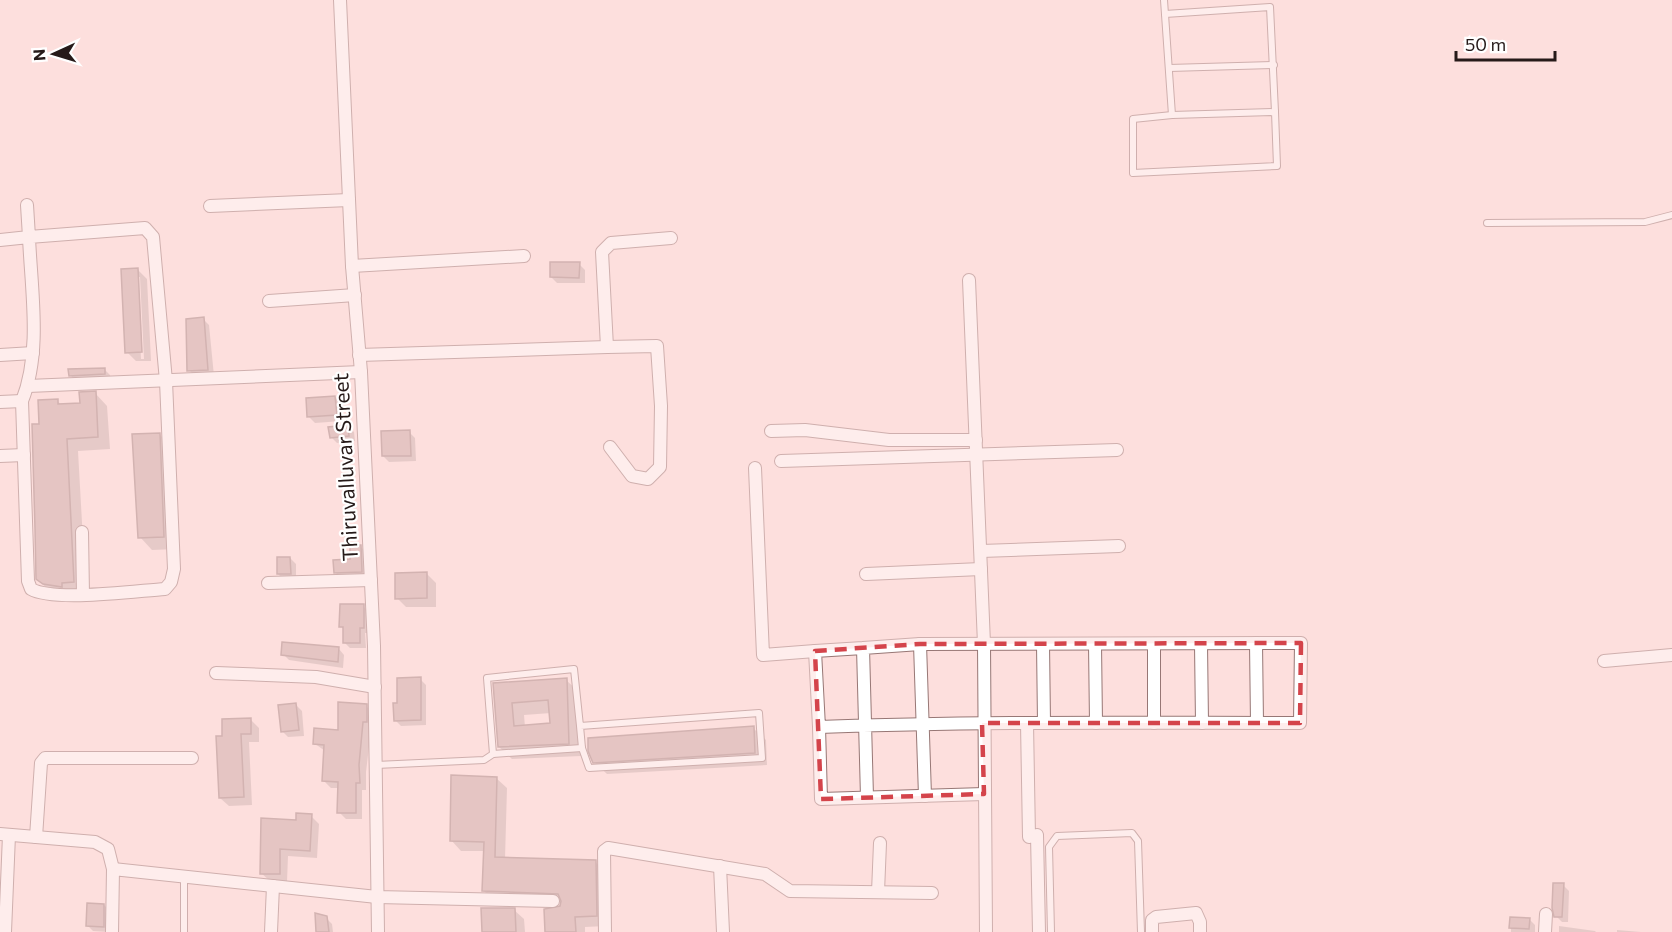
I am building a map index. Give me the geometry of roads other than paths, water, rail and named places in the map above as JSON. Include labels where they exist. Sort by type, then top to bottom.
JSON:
[{"type":"street","name":"Thiruvalluvar Street","points":[[340,0],[352,266],[361,372],[371,580],[375,687],[378,932]]},
{"type":"street","points":[[210,206],[349,200]]},
{"type":"street","points":[[0,240],[29,237],[145,228],[153,237],[166,381],[174,569],[171,582],[165,589],[83,595],[38,593],[31,589],[28,581],[22,400],[28,386],[33,353],[29,237],[27,205]]},
{"type":"street","points":[[607,347],[602,252],[611,243],[671,238]]},
{"type":"street","points":[[352,266],[524,256]]},
{"type":"street","points":[[969,280],[984,644],[982,723],[986,932]]},
{"type":"street","points":[[269,301],[355,295]]},
{"type":"street","points":[[359,355],[657,346],[661,406],[660,467],[648,478],[632,476],[610,447]]},
{"type":"street","points":[[0,355],[33,353]]},
{"type":"street","points":[[28,386],[361,372]]},
{"type":"street","points":[[0,402],[22,400]]},
{"type":"street","points":[[771,431],[805,430],[890,440],[976,440]]},
{"type":"street","points":[[781,461],[1117,450]]},
{"type":"street","points":[[0,456],[24,455]]},
{"type":"street","points":[[755,468],[763,655],[920,644],[1300,643],[1300,723],[982,723],[819,727]]},
{"type":"street","points":[[82,532],[83,595]]},
{"type":"street","points":[[981,551],[1119,546]]},
{"type":"street","points":[[866,574],[981,569]]},
{"type":"street","points":[[268,583],[371,580]]},
{"type":"street","points":[[1256,643],[1257,723]]},
{"type":"street","points":[[920,644],[925,796]]},
{"type":"street","points":[[1042,644],[1044,723]]},
{"type":"street","points":[[1095,644],[1096,723]]},
{"type":"street","points":[[1154,644],[1154,723]]},
{"type":"street","points":[[1201,644],[1202,723]]},
{"type":"street","points":[[863,648],[867,797]]},
{"type":"street","points":[[814,651],[821,799],[984,794]]},
{"type":"street","points":[[1604,661],[1672,656]]},
{"type":"street","points":[[216,673],[316,677],[375,687]]},
{"type":"street","points":[[1027,723],[1029,837],[1037,836],[1039,932]]},
{"type":"street","points":[[36,837],[41,763],[45,758],[192,758]]},
{"type":"street","points":[[5,932],[5,834],[95,842],[108,849],[113,869],[112,932]]},
{"type":"street","points":[[878,892],[880,843]]},
{"type":"street","points":[[605,932],[604,851],[608,848],[765,874],[790,891],[932,893]]},
{"type":"street","points":[[720,866],[723,932]]},
{"type":"street","points":[[113,869],[377,897],[553,901]]},
{"type":"street","points":[[271,932],[273,886]]},
{"type":"street","points":[[1152,932],[1152,920],[1156,917],[1196,913],[1200,922],[1200,932]]},
{"type":"street","points":[[1545,932],[1546,914]]},
{"type":"lane","points":[[1164,0],[1172,115]]},
{"type":"lane","points":[[1165,14],[1270,7],[1274,65],[1277,166],[1133,173],[1132,119],[1172,115],[1275,112]]},
{"type":"lane","points":[[1169,68],[1274,65]]},
{"type":"lane","points":[[1487,223],[1645,222],[1672,216]]},
{"type":"lane","points":[[493,754],[487,678],[574,669],[582,748],[589,768],[762,758],[759,712],[580,726]]},
{"type":"lane","points":[[375,765],[484,760],[493,754],[582,748]]},
{"type":"lane","points":[[1051,932],[1049,847],[1052,840],[1057,836],[1132,833],[1138,841],[1141,932]]},
{"type":"lane","points":[[184,876],[184,932]]}]
